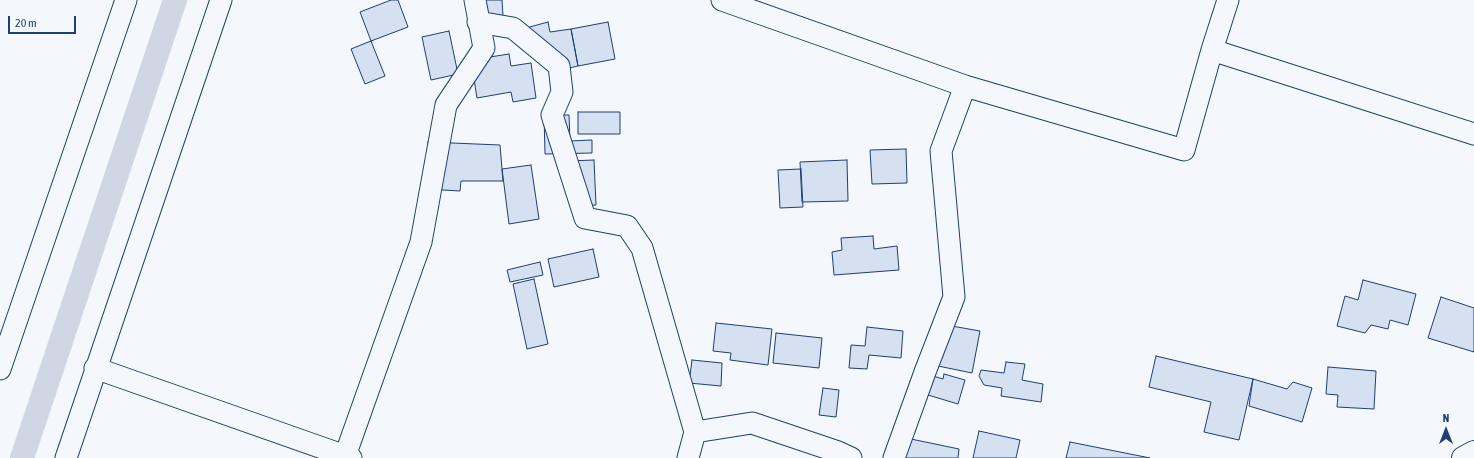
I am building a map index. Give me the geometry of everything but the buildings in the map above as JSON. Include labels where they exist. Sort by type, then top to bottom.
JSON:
[{"type":"main road","points":[[1463,458],[1474,452]]},
{"type":"street","points":[[0,369],[5,336],[126,0]]},
{"type":"street","points":[[66,458],[95,368],[221,0]]},
{"type":"street","points":[[95,368],[348,457],[421,242],[446,105],[484,48],[475,0]]},
{"type":"street","points":[[722,0],[965,86],[1184,150],[1212,50],[1228,0]]},
{"type":"street","points":[[478,22],[513,28],[558,66],[562,92],[552,115],[585,218],[627,226],[642,248],[695,432],[688,458]]},
{"type":"street","points":[[1212,50],[1474,134]]},
{"type":"street","points":[[894,458],[954,297],[941,151],[965,86]]},
{"type":"street","points":[[695,432],[752,423],[838,452],[851,458]]},
{"type":"waterway","points":[[22,458],[175,0]]}]
